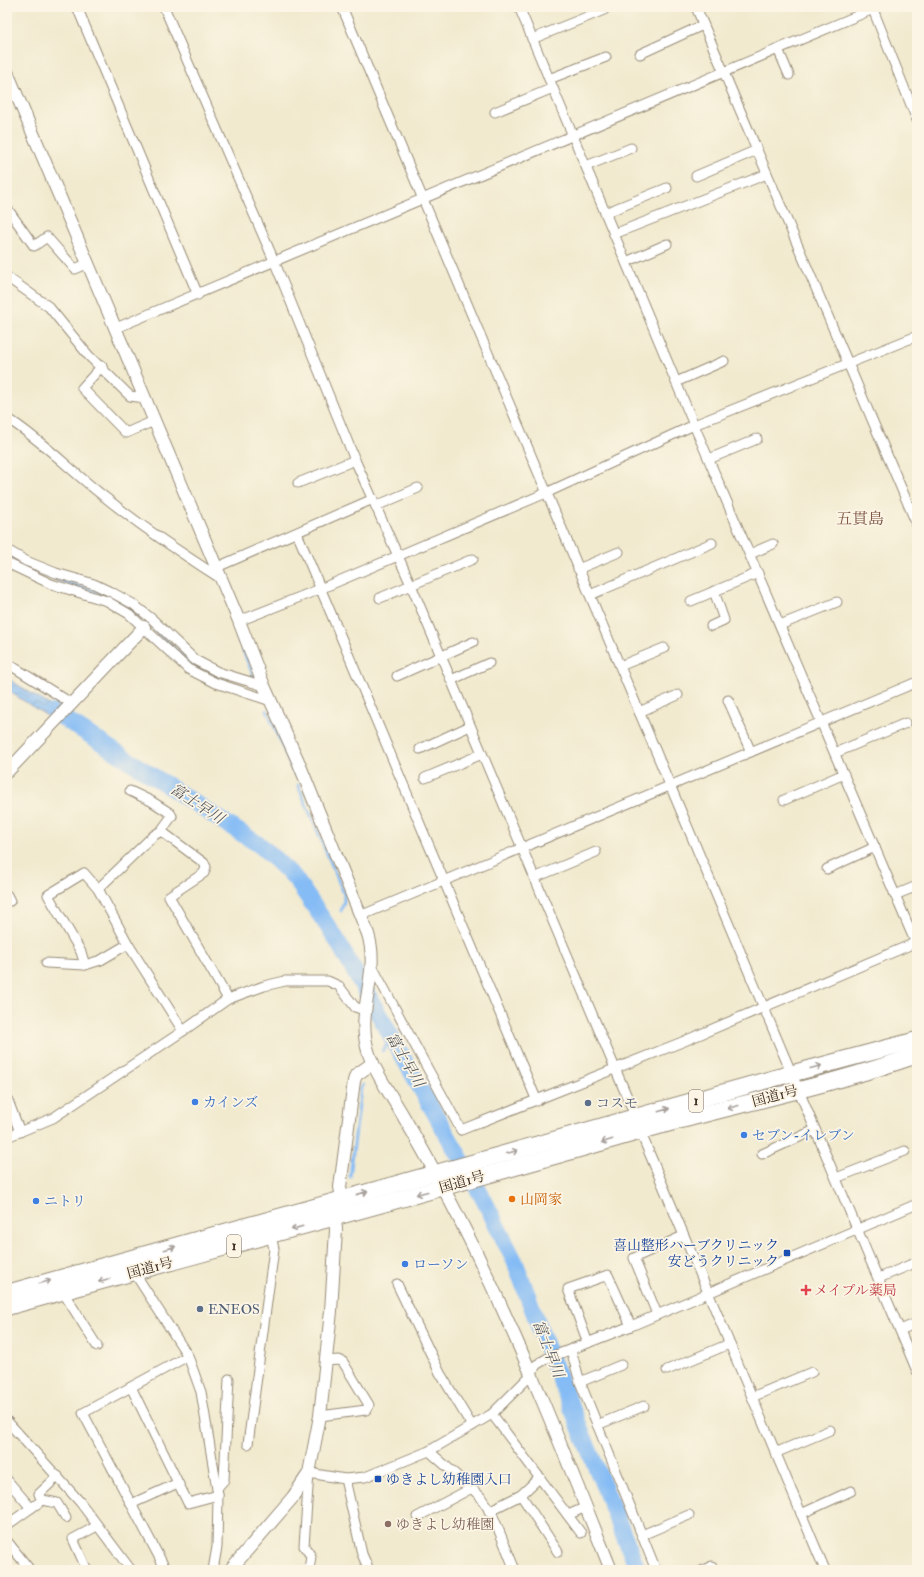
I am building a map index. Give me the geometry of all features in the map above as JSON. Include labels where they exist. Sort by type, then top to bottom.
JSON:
[{"type":"highway","name":"国道1号","points":[[7,1293],[436,1173],[456,1176],[478,1170],[638,1125],[791,1074],[917,1040]]},
{"type":"highway","name":"国道1号","points":[[638,1125],[797,1090],[892,1064],[917,1055]]},
{"type":"highway","name":"国道1号","points":[[7,1307],[271,1236],[443,1187],[456,1176]]},
{"type":"street","points":[[77,7],[198,295]]},
{"type":"street","points":[[164,7],[275,262],[355,460],[411,585],[615,1069],[683,1236],[825,1570]]},
{"type":"street","points":[[342,7],[578,569],[765,1007],[797,1090],[879,1278],[917,1371]]},
{"type":"street","points":[[372,971],[461,1130],[537,1101],[917,944],[708,459],[519,7]]},
{"type":"street","points":[[696,7],[917,524]]},
{"type":"street","points":[[116,328],[198,295],[422,198],[874,8],[917,120]]},
{"type":"street","points":[[532,39],[604,10]]},
{"type":"street","points":[[640,54],[704,25]]},
{"type":"street","points":[[778,49],[789,75]]},
{"type":"street","points":[[549,79],[606,57]]},
{"type":"street","points":[[7,72],[239,621],[264,686],[298,761],[371,944],[372,971],[362,1013],[366,1042],[374,1063],[436,1173],[489,1278],[612,1570]]},
{"type":"street","points":[[495,112],[553,88]]},
{"type":"street","points":[[586,166],[631,148]]},
{"type":"street","points":[[696,176],[757,150]]},
{"type":"street","points":[[614,234],[768,174]]},
{"type":"street","points":[[605,213],[667,188]]},
{"type":"street","points":[[9,211],[34,246],[47,237],[75,269],[89,263]]},
{"type":"street","points":[[626,262],[667,244]]},
{"type":"street","points":[[7,277],[49,307],[89,356],[102,366],[130,396],[145,398]]},
{"type":"street","points":[[239,621],[320,589],[546,492],[694,425],[917,336]]},
{"type":"street","points":[[676,382],[724,361]]},
{"type":"street","points":[[102,366],[82,388],[94,401],[126,433],[154,421]]},
{"type":"street","points":[[7,418],[25,429],[105,498],[167,544],[218,573]]},
{"type":"street","points":[[708,459],[757,438]]},
{"type":"street","points":[[298,483],[355,460]]},
{"type":"street","points":[[218,573],[297,533],[374,503],[418,488]]},
{"type":"street","points":[[297,533],[537,1101]]},
{"type":"street","points":[[590,595],[712,543]]},
{"type":"street","points":[[750,554],[772,544]]},
{"type":"street","points":[[7,550],[38,566],[94,584],[133,604],[188,669],[216,683],[271,702]]},
{"type":"street","points":[[578,569],[618,552]]},
{"type":"street","points":[[380,598],[473,559]]},
{"type":"street","points":[[7,563],[51,584],[107,601],[148,623],[195,660],[218,672],[264,686]]},
{"type":"street","points":[[691,601],[758,573]]},
{"type":"street","points":[[711,626],[724,620],[714,591]]},
{"type":"street","points":[[780,625],[837,602]]},
{"type":"street","points":[[7,772],[148,623]]},
{"type":"street","points":[[396,676],[473,642]]},
{"type":"street","points":[[620,666],[664,648]]},
{"type":"street","points":[[7,663],[70,704]]},
{"type":"street","points":[[451,680],[489,663]]},
{"type":"street","points":[[360,916],[445,882],[521,848],[917,682]]},
{"type":"street","points":[[639,712],[678,696]]},
{"type":"street","points":[[728,700],[751,752]]},
{"type":"street","points":[[835,753],[906,723]]},
{"type":"street","points":[[420,749],[470,726]]},
{"type":"street","points":[[425,778],[482,754]]},
{"type":"street","points":[[784,800],[844,774]]},
{"type":"street","points":[[98,889],[153,836],[161,831],[172,816],[170,813],[151,801],[130,791]]},
{"type":"street","points":[[161,831],[204,863],[206,867],[204,873],[169,896],[228,999]]},
{"type":"street","points":[[827,868],[875,847]]},
{"type":"street","points":[[534,878],[596,852]]},
{"type":"street","points":[[85,965],[81,952],[48,896],[84,873],[98,889],[128,944],[183,1031]]},
{"type":"street","points":[[895,895],[917,886]]},
{"type":"street","points":[[46,963],[85,965],[101,960],[128,944]]},
{"type":"street","points":[[7,1137],[53,1118],[228,999],[264,986],[285,981],[328,981],[339,986],[350,1003],[362,1013]]},
{"type":"street","points":[[892,1064],[917,1058]]},
{"type":"street","points":[[342,1199],[340,1187],[354,1081],[356,1075],[374,1063]]},
{"type":"street","points":[[7,1098],[20,1132]]},
{"type":"street","points":[[762,1154],[815,1130]]},
{"type":"street","points":[[836,1178],[905,1151]]},
{"type":"street","points":[[309,1473],[345,1479],[365,1477],[430,1451],[492,1414],[531,1375],[539,1363],[631,1326],[707,1292],[917,1204]]},
{"type":"street","points":[[309,1570],[311,1556],[304,1546],[309,1473],[320,1416],[326,1361],[336,1230],[335,1217]]},
{"type":"street","points":[[248,1444],[274,1249],[271,1236]]},
{"type":"street","points":[[657,1314],[634,1258],[683,1236]]},
{"type":"street","points":[[879,1278],[917,1262]]},
{"type":"street","points":[[134,1272],[188,1356],[200,1392],[217,1491],[217,1547],[213,1570]]},
{"type":"street","points":[[588,1343],[568,1289],[608,1275],[631,1326]]},
{"type":"street","points":[[397,1284],[440,1374],[472,1426]]},
{"type":"street","points":[[63,1292],[97,1346]]},
{"type":"street","points":[[900,1330],[917,1323]]},
{"type":"street","points":[[667,1370],[729,1344]]},
{"type":"street","points":[[568,1351],[656,1570]]},
{"type":"street","points":[[166,1570],[83,1414],[188,1356]]},
{"type":"street","points":[[320,1416],[366,1410],[369,1405],[344,1362],[339,1360],[326,1361]]},
{"type":"street","points":[[580,1382],[620,1365]]},
{"type":"street","points":[[752,1397],[812,1372]]},
{"type":"street","points":[[131,1388],[188,1503],[217,1491],[224,1480],[229,1379]]},
{"type":"street","points":[[597,1425],[644,1406]]},
{"type":"street","points":[[492,1414],[581,1533]]},
{"type":"street","points":[[7,1421],[58,1476],[131,1570]]},
{"type":"street","points":[[775,1453],[830,1430]]},
{"type":"street","points":[[430,1451],[472,1488],[490,1511],[515,1570]]},
{"type":"street","points":[[230,1570],[293,1497],[309,1473]]},
{"type":"street","points":[[58,1476],[38,1494],[42,1500],[57,1503],[66,1518]]},
{"type":"street","points":[[490,1511],[521,1495],[540,1477]]},
{"type":"street","points":[[345,1479],[362,1554],[369,1570]]},
{"type":"street","points":[[7,1480],[31,1508]]},
{"type":"street","points":[[131,1504],[178,1483]]},
{"type":"street","points":[[417,1517],[472,1488]]},
{"type":"street","points":[[801,1514],[851,1491]]},
{"type":"street","points":[[521,1495],[558,1552]]},
{"type":"street","points":[[7,1525],[42,1500]]},
{"type":"street","points":[[568,1515],[586,1506]]},
{"type":"street","points":[[642,1535],[690,1515]]},
{"type":"street","points":[[87,1570],[73,1539],[97,1526]]},
{"type":"street","points":[[7,1541],[30,1570]]},
{"type":"water","points":[[7,678],[76,722],[69,730],[7,690]]},
{"type":"waterway","points":[[7,556],[49,577],[107,595],[142,618]]},
{"type":"waterway","points":[[153,628],[186,659],[204,671],[224,681]]},
{"type":"waterway","points":[[238,638],[255,680]]},
{"type":"waterway","points":[[267,710],[293,772]]},
{"type":"waterway","name":"富士早川","points":[[54,712],[261,846],[294,877],[335,937],[484,1200],[515,1262],[546,1345],[638,1570]]},
{"type":"waterway","points":[[298,785],[344,894],[344,901],[341,911]]},
{"type":"waterway","points":[[383,1051],[391,1037]]},
{"type":"waterway","points":[[350,1177],[361,1088],[363,1085]]},
{"type":"place","name":"カインズ","points":[[195,1102]]},
{"type":"place","name":"コスモ","points":[[588,1103]]},
{"type":"place","name":"セブン-イレブン","points":[[744,1135]]},
{"type":"place","name":"山岡家","points":[[512,1199]]},
{"type":"place","name":"ニトリ","points":[[36,1201]]},
{"type":"place","name":"喜山整形ハーブクリニック 安どうクリニック","points":[[787,1253]]},
{"type":"place","name":"ローソン","points":[[405,1264]]},
{"type":"place","name":"メイプル薬局","points":[[806,1290]]},
{"type":"place","name":"ENEOS","points":[[200,1309]]},
{"type":"place","name":"ゆきよし幼稚園入口","points":[[378,1479]]},
{"type":"place","name":"ゆきよし幼稚園","points":[[388,1524]]},
{"type":"district","name":"五貫島","points":[[860,519]]}]
